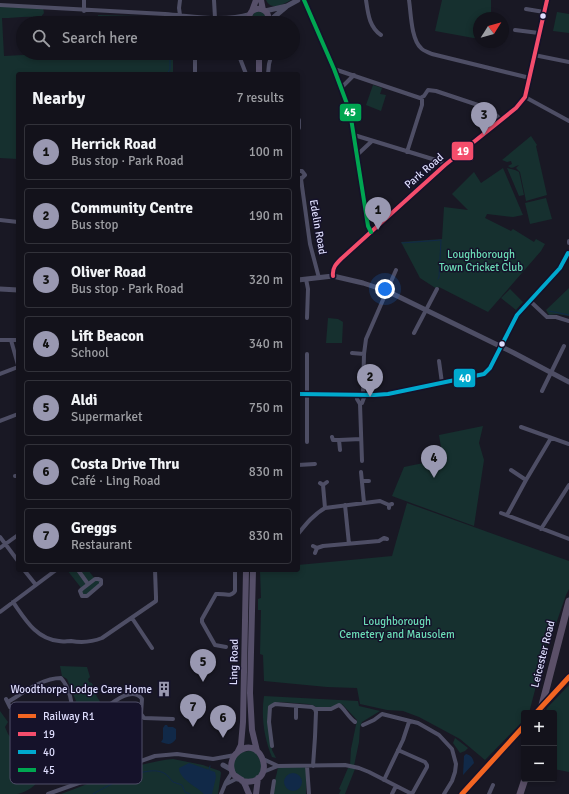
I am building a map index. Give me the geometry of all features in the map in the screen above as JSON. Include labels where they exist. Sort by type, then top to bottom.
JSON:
[{"type":"highway","name":"Leicester Road","points":[[541,710],[569,601]]},
{"type":"highway","points":[[521,793],[523,782]]},
{"type":"main road","points":[[250,16],[256,0]]},
{"type":"main road","points":[[261,0],[267,16]]},
{"type":"main road","points":[[251,13],[256,9],[264,10]]},
{"type":"main road","points":[[259,60],[260,72]]},
{"type":"main road","name":"Ling Road","points":[[236,754],[241,745],[243,722],[246,572]]},
{"type":"main road","name":"Ling Road","points":[[253,572],[250,693],[252,730],[257,751]]},
{"type":"main road","points":[[241,780],[249,782],[258,778],[263,772],[263,759],[257,751],[246,748],[236,754],[232,760],[232,771],[241,780],[250,794]]},
{"type":"main road","points":[[256,794],[258,778]]},
{"type":"street","points":[[84,0],[84,11]]},
{"type":"street","points":[[180,0],[180,15]]},
{"type":"street","points":[[214,0],[215,16]]},
{"type":"street","points":[[275,16],[287,6],[298,0]]},
{"type":"street","points":[[304,0],[334,69],[350,112],[368,226],[371,232]]},
{"type":"street","points":[[366,0],[370,20],[376,31],[381,35]]},
{"type":"street","points":[[409,0],[414,36],[421,49],[432,54],[530,78]]},
{"type":"street","name":"Park Road","points":[[333,276],[335,264],[445,165],[516,108],[525,97],[547,0]]},
{"type":"street","points":[[0,5],[84,11],[196,16]]},
{"type":"street","points":[[264,10],[287,6]]},
{"type":"street","points":[[526,8],[544,12]]},
{"type":"street","points":[[240,16],[251,13]]},
{"type":"street","points":[[515,30],[540,34]]},
{"type":"street","points":[[534,55],[569,62]]},
{"type":"street","points":[[195,60],[195,72]]},
{"type":"street","points":[[241,60],[245,72]]},
{"type":"street","points":[[268,72],[271,60]]},
{"type":"street","points":[[334,69],[416,97],[422,97]]},
{"type":"street","points":[[341,88],[354,75]]},
{"type":"street","points":[[407,152],[422,105],[422,97],[428,90],[490,108],[501,120]]},
{"type":"street","points":[[525,97],[569,121]]},
{"type":"street","points":[[354,135],[439,161],[445,165]]},
{"type":"street","points":[[357,155],[372,140]]},
{"type":"street","name":"Edelin Road","points":[[300,171],[304,172],[304,176],[300,178]]},
{"type":"street","name":"Edelin Road","points":[[300,184],[310,244],[319,278]]},
{"type":"street","points":[[0,220],[16,222]]},
{"type":"street","points":[[300,394],[388,394],[484,374],[490,368],[517,315],[560,268],[568,253]]},
{"type":"street","points":[[360,404],[364,400],[364,354],[368,334],[396,270]]},
{"type":"street","points":[[300,280],[333,276],[363,283],[387,291],[569,382]]},
{"type":"street","points":[[306,279],[308,289],[307,318]]},
{"type":"street","points":[[0,289],[16,290]]},
{"type":"street","points":[[414,333],[437,289]]},
{"type":"street","points":[[530,301],[546,320],[556,317],[569,321]]},
{"type":"street","points":[[0,340],[16,340]]},
{"type":"street","points":[[11,340],[16,359]]},
{"type":"street","points":[[542,391],[564,346]]},
{"type":"street","points":[[352,353],[364,354]]},
{"type":"street","points":[[307,354],[307,442]]},
{"type":"street","points":[[438,361],[442,383]]},
{"type":"street","points":[[0,374],[16,367]]},
{"type":"street","points":[[357,395],[357,399],[360,404],[362,462]]},
{"type":"street","points":[[0,421],[16,415]]},
{"type":"street","points":[[520,427],[569,444]]},
{"type":"street","points":[[332,437],[333,440],[361,439]]},
{"type":"street","points":[[507,515],[551,438]]},
{"type":"street","points":[[339,440],[340,450]]},
{"type":"street","points":[[300,465],[315,464]]},
{"type":"street","points":[[511,470],[526,480]]},
{"type":"street","points":[[361,472],[364,503]]},
{"type":"street","points":[[362,481],[369,481]]},
{"type":"street","points":[[323,483],[326,508]]},
{"type":"street","points":[[541,529],[569,485]]},
{"type":"street","points":[[300,532],[313,516],[326,508],[380,501],[390,506]]},
{"type":"street","points":[[345,505],[349,544]]},
{"type":"street","points":[[501,513],[569,539]]},
{"type":"street","points":[[0,548],[16,536]]},
{"type":"street","points":[[0,537],[16,558]]},
{"type":"street","points":[[315,549],[323,546],[349,544],[385,538]]},
{"type":"street","points":[[26,572],[36,585]]},
{"type":"street","points":[[0,612],[53,572]]},
{"type":"street","points":[[79,572],[88,584]]},
{"type":"street","points":[[13,602],[29,624],[39,634],[47,638],[58,641],[95,641],[102,638],[156,601],[155,572]]},
{"type":"street","points":[[226,647],[215,645],[202,621],[202,617],[216,593],[233,594],[235,591],[235,572]]},
{"type":"street","points":[[96,579],[100,579],[102,582],[100,586],[87,596],[82,596],[80,591],[88,584],[96,579]]},
{"type":"street","points":[[132,618],[152,648]]},
{"type":"street","points":[[10,707],[7,701],[38,684],[56,678],[62,678],[71,702]]},
{"type":"street","points":[[113,702],[128,695],[135,694],[139,695],[142,699],[142,702]]},
{"type":"street","points":[[272,746],[269,722],[270,707],[275,704],[330,709],[341,705],[348,717],[355,722]]},
{"type":"street","points":[[296,707],[296,718]]},
{"type":"street","points":[[313,766],[316,737],[315,708]]},
{"type":"street","points":[[168,713],[168,719]]},
{"type":"street","points":[[363,725],[382,714],[418,724],[440,735],[454,753],[456,764],[452,781],[444,794]]},
{"type":"street","points":[[142,715],[144,718],[173,719]]},
{"type":"street","points":[[384,780],[398,750],[407,721]]},
{"type":"street","points":[[263,772],[278,766],[353,766],[369,772],[412,794],[427,765],[425,762],[398,750]]},
{"type":"street","points":[[142,760],[167,754],[213,759],[236,754]]},
{"type":"street","points":[[213,759],[232,771],[224,785],[222,794]]},
{"type":"street","points":[[263,759],[278,766]]},
{"type":"street","points":[[307,766],[309,794]]},
{"type":"street","points":[[224,785],[236,779],[241,780]]},
{"type":"street","points":[[272,794],[274,781]]},
{"type":"street","points":[[48,794],[75,784]]},
{"type":"street","points":[[489,794],[493,785]]},
{"type":"street","points":[[392,794],[396,786]]},
{"type":"green space","points":[[266,0],[291,0],[274,6]]},
{"type":"green space","points":[[442,0],[491,0],[491,12],[473,12],[473,38],[435,31]]},
{"type":"green space","points":[[0,5],[43,8],[44,13],[42,16],[16,16],[16,17],[2,18],[4,56],[16,55],[16,60],[173,60],[173,72],[16,72],[16,159],[0,158]]},
{"type":"green space","points":[[260,11],[266,16],[252,16],[255,12]]},
{"type":"green space","points":[[557,12],[569,14],[569,33],[553,31]]},
{"type":"green space","points":[[98,15],[140,16],[98,16]]},
{"type":"green space","points":[[373,85],[382,88],[380,94],[386,95],[381,111],[366,105]]},
{"type":"green space","points":[[531,136],[537,145],[547,195],[526,201],[520,172],[516,168],[519,165],[511,168],[508,166],[512,164],[511,161],[507,162],[502,160]]},
{"type":"green space","name":"Loughborough Town Cricket Club","points":[[503,168],[523,215],[513,217],[487,214],[485,218],[511,231],[513,229],[534,242],[536,239],[545,244],[541,251],[488,312],[439,287],[437,289],[420,278],[401,242],[442,239],[444,207],[468,210],[452,194],[474,172],[481,183]]},
{"type":"green space","points":[[507,168],[519,172],[524,195],[519,196]]},
{"type":"green space","points":[[546,198],[552,219],[530,224],[525,203]]},
{"type":"green space","points":[[569,288],[569,316],[557,314],[549,315],[546,310]]},
{"type":"green space","points":[[510,289],[523,302],[516,310],[501,298]]},
{"type":"green space","points":[[328,318],[338,319],[343,322],[342,343],[326,343]]},
{"type":"green space","points":[[483,426],[479,443],[484,460],[474,526],[392,496],[404,467],[443,459],[439,435]]},
{"type":"green space","name":"Loughborough Cemetery and Mausolem","points":[[407,503],[569,561],[569,589],[549,644],[547,644],[530,710],[521,710],[521,723],[485,760],[460,739],[419,717],[403,711],[387,710],[360,704],[357,688],[327,687],[264,681],[263,655],[260,654],[261,610],[258,610],[258,599],[261,598],[260,572],[300,572],[300,565],[392,556]]},
{"type":"green space","points":[[69,572],[90,572],[95,579],[102,582],[87,596],[82,596],[82,589]]},
{"type":"green space","points":[[60,666],[87,667],[90,677],[88,679],[89,682],[92,683],[100,702],[75,702],[76,701],[67,679],[62,676]]},
{"type":"green space","points":[[569,685],[569,772],[557,770],[557,710],[546,710]]},
{"type":"green space","points":[[264,696],[358,701],[359,706],[380,711],[362,722],[354,766],[355,769],[345,794],[339,794],[341,790],[339,789],[348,768],[352,766],[350,766],[351,749],[357,720],[342,704],[331,709],[315,709],[315,706],[308,704],[280,702],[270,707],[272,750],[276,758],[272,757],[264,727]]},
{"type":"green space","points":[[0,711],[8,722],[5,727],[10,737],[10,784],[36,784],[17,794],[0,794]]},
{"type":"green space","points":[[455,738],[468,748],[465,751],[460,753],[453,743]]},
{"type":"green space","points":[[255,750],[264,769],[253,781],[235,776],[232,760],[237,753]]},
{"type":"green space","points":[[173,759],[203,765],[220,771],[218,794],[61,794],[87,784],[142,784],[142,765]]},
{"type":"green space","points":[[278,766],[307,766],[306,794],[272,794]]},
{"type":"water","points":[[165,725],[176,729],[176,739],[171,744],[161,742],[163,739],[163,728]]},
{"type":"water","points":[[466,754],[472,757],[474,763],[463,775],[464,756]]},
{"type":"water","points":[[189,763],[215,772],[216,777],[212,794],[204,794],[182,776],[179,768]]},
{"type":"water","points":[[293,773],[299,776],[302,782],[299,788],[293,791],[287,788],[284,782],[287,776]]},
{"type":"waterway","points":[[168,72],[170,69],[170,60]]},
{"type":"waterway","points":[[402,243],[441,240],[438,279]]},
{"type":"waterway","points":[[549,311],[569,315]]},
{"type":"waterway","points":[[209,770],[210,766]]},
{"type":"waterway","points":[[142,772],[157,771],[164,773],[173,782],[182,785],[185,792],[190,794]]},
{"type":"waterway","points":[[93,794],[112,784]]},
{"type":"rail line","name":"R1","points":[[539,710],[569,677]]},
{"type":"rail line","name":"R1","points":[[462,794],[521,729]]},
{"type":"transit line","name":"45","points":[[304,0],[334,69],[350,112],[368,226],[371,232]]},
{"type":"transit line","name":"19","points":[[333,276],[334,268],[341,259],[445,165],[516,108],[525,97],[547,0]]},
{"type":"transit line","name":"40","points":[[300,394],[388,394],[484,374],[490,368],[517,315],[560,268],[568,253]]},
{"type":"place","name":"Oliver Road","points":[[484,135]]},
{"type":"place","name":"Herrick Road","points":[[378,230]]},
{"type":"place","name":"Community Centre","points":[[370,397]]},
{"type":"place","name":"Lift Beacon","points":[[434,478]]},
{"type":"place","name":"Aldi","points":[[203,682]]},
{"type":"place","name":"Woodthorpe Lodge Care Home","points":[[164,689]]},
{"type":"place","name":"Greggs","points":[[193,727]]},
{"type":"place","name":"Costa Drive Thru","points":[[223,738]]}]
